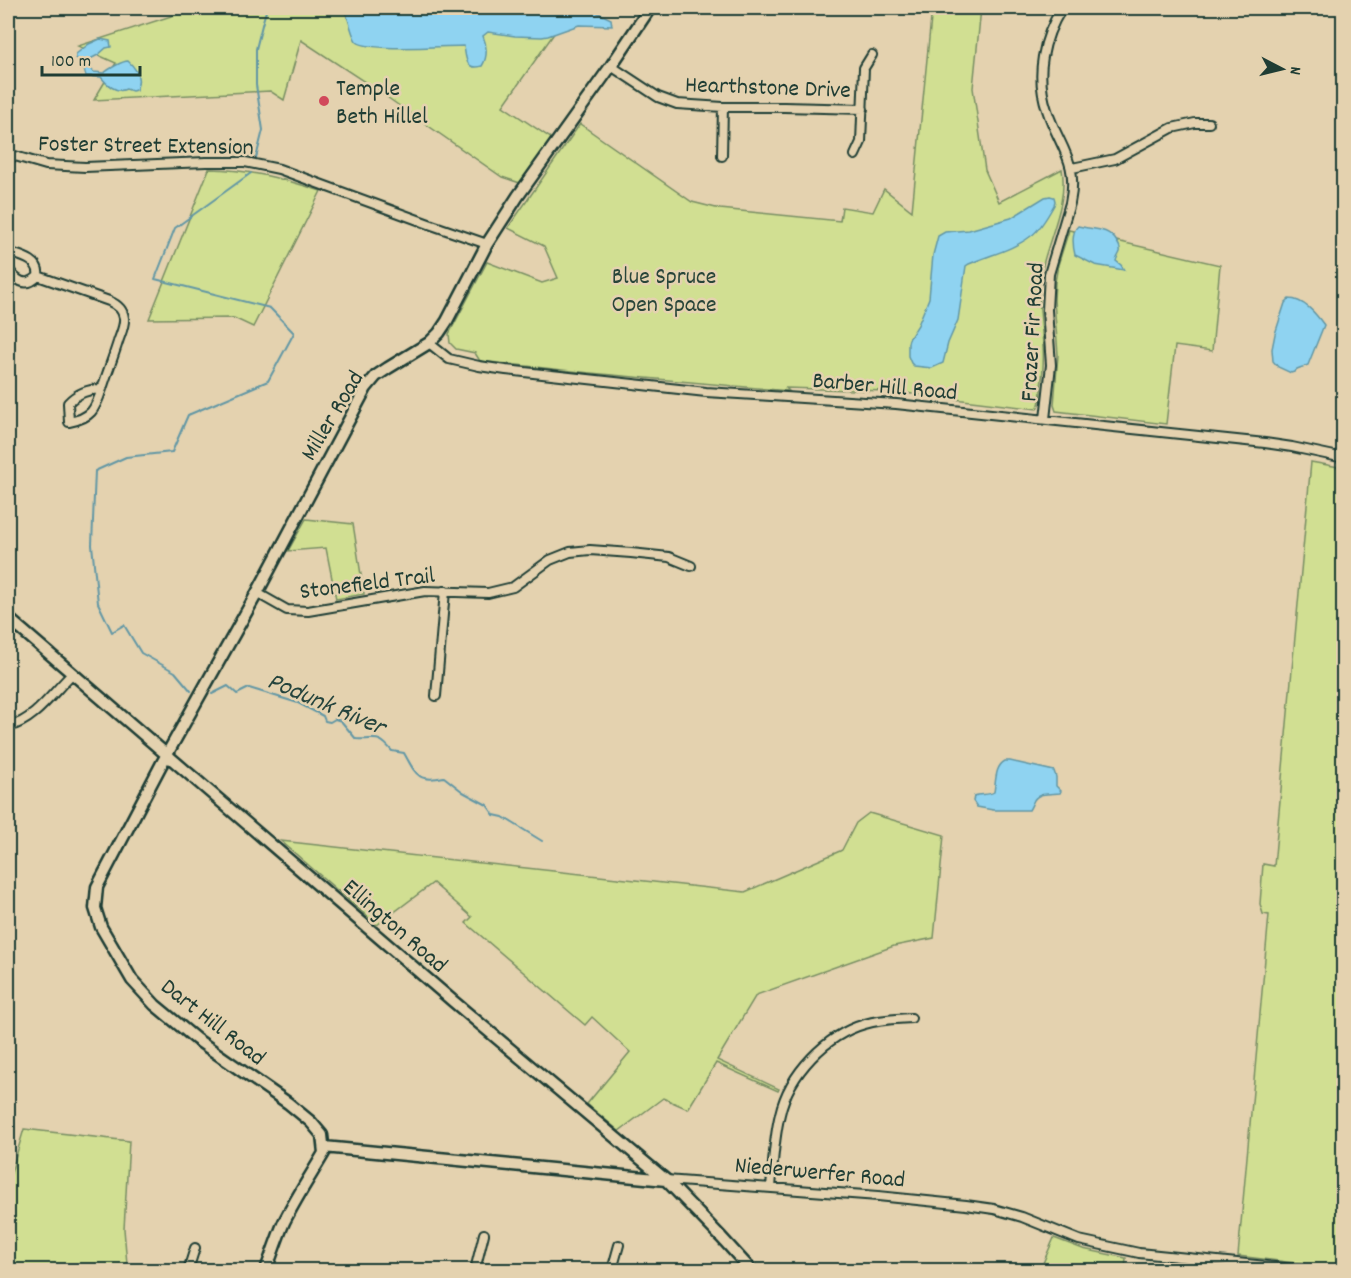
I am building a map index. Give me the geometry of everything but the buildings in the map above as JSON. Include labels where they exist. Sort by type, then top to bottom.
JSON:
[{"type":"street","name":"Miller Road","points":[[167,755],[257,593],[366,388],[376,376],[429,343],[439,333],[487,244],[518,196],[650,8]]},
{"type":"street","name":"Frazer Fir Road","points":[[1045,419],[1051,364],[1047,310],[1048,283],[1073,184],[1072,168],[1047,111],[1041,83],[1044,48],[1062,8]]},
{"type":"street","points":[[855,155],[861,142],[864,68],[872,55]]},
{"type":"street","name":"Hearthstone Drive","points":[[611,66],[658,97],[677,104],[863,109]]},
{"type":"street","points":[[722,156],[723,107]]},
{"type":"street","points":[[1072,168],[1115,159],[1172,128],[1195,123],[1209,123]]},
{"type":"street","name":"Foster Street Extension","points":[[8,156],[46,165],[85,166],[245,162],[279,169],[487,244]]},
{"type":"street","points":[[8,252],[34,263],[39,270],[37,279],[20,282],[8,268]]},
{"type":"street","points":[[38,276],[109,301],[116,304],[121,311],[124,317],[123,324],[102,389],[96,406],[84,418],[69,422],[68,404],[72,398],[95,388],[102,389]]},
{"type":"street","name":"Barber Hill Road","points":[[429,343],[449,359],[506,370],[706,392],[896,404],[1045,419],[1265,443],[1344,458]]},
{"type":"street","name":"Stonefield Trail","points":[[257,593],[287,610],[297,611],[425,591],[488,593],[513,587],[550,560],[570,552],[590,550],[669,557],[691,566]]},
{"type":"street","points":[[436,696],[445,591]]},
{"type":"street","name":"Ellington Road","points":[[8,618],[436,987],[666,1180],[751,1270]]},
{"type":"street","points":[[8,727],[26,720],[40,709],[72,674]]},
{"type":"street","name":"Dart Hill Road","points":[[167,755],[97,887],[95,908],[101,927],[132,980],[155,1005],[196,1039],[296,1109],[322,1135],[324,1147]]},
{"type":"street","points":[[771,1188],[780,1113],[788,1092],[801,1069],[815,1054],[846,1031],[881,1020],[911,1018]]},
{"type":"street","points":[[266,1270],[284,1222],[324,1153],[324,1147]]},
{"type":"street","name":"Niederwerfer Road","points":[[324,1147],[666,1180],[878,1196],[984,1208],[1022,1216],[1079,1240],[1123,1250],[1179,1258],[1305,1270]]},
{"type":"street","points":[[475,1270],[484,1234]]},
{"type":"street","points":[[612,1270],[619,1245]]},
{"type":"street","points":[[188,1270],[195,1248]]},
{"type":"green space","points":[[196,8],[572,8],[503,106],[552,139],[520,183],[502,177],[301,40],[284,100],[270,91],[94,100],[116,63],[78,46]]},
{"type":"green space","name":"Blue Spruce Open Space","points":[[932,8],[981,8],[973,88],[985,170],[999,202],[1062,169],[1062,199],[1044,259],[1039,290],[1043,361],[1037,409],[888,391],[786,388],[789,391],[480,361],[475,353],[456,349],[450,343],[449,334],[487,262],[542,283],[558,278],[544,246],[508,228],[580,124],[692,202],[720,209],[840,221],[842,207],[873,212],[884,189],[912,211]]},
{"type":"green space","points":[[209,169],[266,176],[321,191],[253,327],[234,318],[149,319]]},
{"type":"green space","points":[[1069,230],[1220,265],[1212,351],[1175,346],[1166,424],[1056,411],[1054,405],[1058,355],[1055,282]]},
{"type":"green space","points":[[1311,462],[1344,468],[1343,1269],[1238,1256],[1269,915],[1263,914],[1260,904],[1263,864],[1274,866]]},
{"type":"green space","points":[[306,519],[353,524],[364,594],[336,599],[326,548],[288,551]]},
{"type":"green space","points":[[869,813],[944,835],[934,938],[894,946],[756,995],[717,1060],[779,1089],[778,1091],[716,1063],[688,1109],[663,1098],[619,1131],[587,1104],[630,1052],[592,1017],[585,1025],[466,923],[472,917],[433,883],[377,925],[281,841],[745,892],[842,850],[856,823]]},
{"type":"green space","points":[[24,1129],[129,1141],[124,1229],[127,1264],[125,1270],[8,1270],[8,1183]]},
{"type":"green space","points":[[1054,1238],[1083,1249],[1126,1258],[1125,1270],[1040,1270]]},
{"type":"water","points":[[343,8],[588,8],[611,19],[612,26],[579,25],[542,37],[488,32],[483,36],[486,55],[482,66],[472,67],[467,62],[464,46],[391,48],[357,42]]},
{"type":"water","points":[[100,39],[110,41],[111,47],[88,60],[88,67],[94,72],[104,73],[128,61],[138,74],[139,82],[136,90],[115,89],[101,77],[86,76],[76,54]]},
{"type":"water","points":[[1050,196],[1054,197],[1054,205],[1034,233],[1017,245],[966,266],[958,320],[948,343],[943,363],[932,368],[914,366],[908,356],[908,343],[929,298],[933,255],[938,236],[945,232],[969,230],[1011,218]]},
{"type":"water","points":[[1078,226],[1105,231],[1113,237],[1120,249],[1116,261],[1124,270],[1095,265],[1075,255],[1073,236]]},
{"type":"water","points":[[1289,299],[1305,304],[1324,325],[1308,365],[1291,373],[1278,367],[1273,361],[1272,349],[1285,303]]},
{"type":"water","points":[[1005,761],[1054,771],[1056,786],[1061,791],[1060,793],[1036,797],[1029,810],[993,810],[977,807],[973,801],[974,796],[994,792],[999,766]]},
{"type":"waterway","name":"Podunk River","points":[[256,158],[263,130],[256,85],[256,49],[267,8]]},
{"type":"waterway","name":"Podunk River","points":[[191,691],[175,672],[141,653],[124,625],[112,632],[98,603],[92,545],[95,471],[126,457],[172,452],[188,415],[268,381],[294,333],[270,308],[155,279],[175,228],[251,173]]},
{"type":"waterway","name":"Podunk River","points":[[212,694],[228,686],[237,694],[249,688],[298,703],[323,716],[325,721],[330,722],[335,719],[341,721],[356,739],[376,739],[392,751],[404,753],[418,775],[428,779],[444,777],[463,792],[487,805],[494,815],[503,817],[542,841]]},
{"type":"place","name":"Temple Beth Hillel","points":[[324,101]]}]
